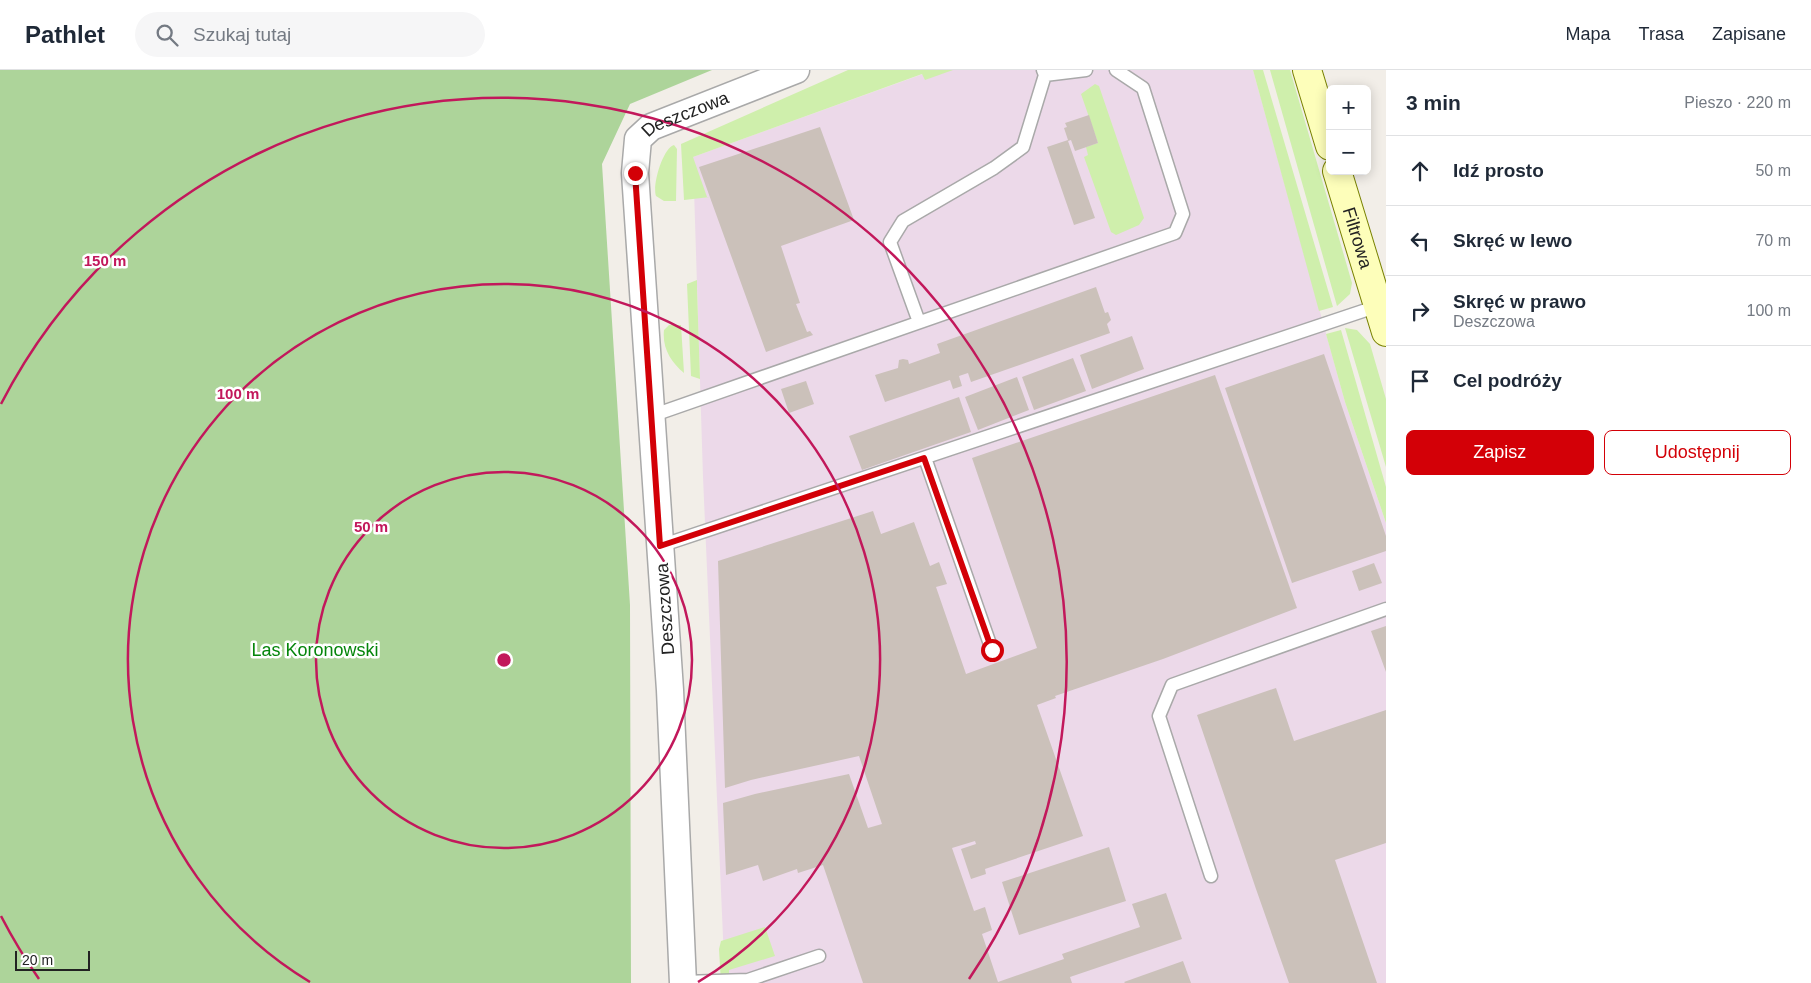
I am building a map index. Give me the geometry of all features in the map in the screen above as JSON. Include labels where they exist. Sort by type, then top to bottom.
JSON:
[{"type":"street","name":"Deszczowa","points":[[683,982],[670,690],[635,173],[638,139],[650,127],[796,70]]},
{"type":"street","points":[[1307,70],[1326,133]]},
{"type":"street","name":"Filtrowa","points":[[1338,175],[1386,332]]},
{"type":"lane","points":[[918,322],[890,242],[903,221],[994,168],[1023,147],[1044,73],[1086,70]]},
{"type":"lane","points":[[651,416],[1175,233],[1183,214],[1143,88],[1116,70]]},
{"type":"lane","points":[[660,546],[1378,306]]},
{"type":"lane","points":[[924,458],[992,650]]},
{"type":"lane","points":[[1211,876],[1158,716],[1172,685],[1386,609]]},
{"type":"lane","points":[[683,982],[748,980],[819,956]]},
{"type":"shaded area","points":[[934,70],[1253,70],[1345,402],[1386,523],[1386,983],[725,983],[703,477],[693,157]]},
{"type":"green space","name":"Las Koronowski","points":[[0,70],[712,70],[630,104],[602,164],[630,605],[631,983],[0,983]]},
{"type":"green space","points":[[848,70],[953,70],[925,80],[922,74],[693,157],[707,197],[710,197],[684,200],[681,144]]},
{"type":"green space","points":[[1253,70],[1263,70],[1333,307],[1319,311]]},
{"type":"green space","points":[[1270,70],[1290,70],[1352,283],[1350,294],[1337,306]]},
{"type":"green space","points":[[1095,84],[1099,86],[1144,218],[1139,225],[1116,235],[1111,232],[1084,157],[1088,155],[1086,147],[1098,143],[1081,94]]},
{"type":"green space","points":[[674,145],[677,149],[676,201],[664,201],[656,196],[657,176],[662,160]]},
{"type":"green space","points":[[697,280],[700,379],[691,376],[687,284]]},
{"type":"green space","points":[[669,325],[681,325],[684,373],[671,359],[664,343],[664,330]]},
{"type":"green space","points":[[1345,328],[1357,330],[1370,344],[1386,399],[1386,467]]},
{"type":"green space","points":[[1341,330],[1386,487],[1386,523],[1345,402],[1326,334]]},
{"type":"green space","points":[[765,927],[775,956],[729,970],[729,983],[721,983],[719,949],[721,941]]},
{"type":"building","points":[[1089,115],[1098,143],[1075,151],[1071,140],[1068,141],[1095,218],[1074,225],[1047,147],[1068,140],[1064,128],[1067,127],[1065,123]]},
{"type":"building","points":[[820,127],[854,220],[781,246],[800,303],[796,304],[807,332],[810,331],[813,335],[766,352],[699,167]]},
{"type":"building","points":[[1096,287],[1105,313],[1108,312],[1111,320],[1107,324],[1110,333],[971,382],[968,373],[959,376],[962,386],[953,389],[950,380],[885,402],[875,375],[898,368],[899,360],[908,360],[909,364],[940,353],[937,344]]},
{"type":"building","points":[[1132,336],[1144,369],[1092,389],[1080,355]]},
{"type":"building","points":[[1324,354],[1386,536],[1386,551],[1292,583],[1225,388]]},
{"type":"building","points":[[1073,358],[1086,391],[1034,410],[1022,377]]},
{"type":"building","points":[[1215,375],[1297,608],[1163,659],[1055,696],[1056,698],[1037,705],[1083,836],[985,869],[986,874],[971,879],[961,849],[976,844],[975,841],[952,848],[974,911],[985,907],[992,930],[982,934],[998,982],[1064,959],[1062,954],[1140,927],[1132,904],[1166,893],[1182,939],[1070,977],[1072,983],[863,983],[823,865],[798,873],[797,869],[763,881],[758,865],[726,875],[723,803],[755,794],[849,774],[868,828],[882,824],[859,756],[751,780],[725,788],[718,561],[873,511],[881,534],[914,522],[930,566],[939,562],[947,584],[936,587],[966,674],[1037,648],[972,458]]},
{"type":"building","points":[[1017,377],[1029,410],[978,430],[965,397]]},
{"type":"building","points":[[806,381],[814,404],[789,413],[781,389]]},
{"type":"building","points":[[959,397],[971,432],[862,470],[849,436]]},
{"type":"building","points":[[1374,563],[1382,583],[1359,591],[1352,571]]},
{"type":"building","points":[[1386,626],[1386,672],[1371,631]]},
{"type":"building","points":[[1276,688],[1294,741],[1386,710],[1386,843],[1335,860],[1377,983],[1289,983],[1256,889],[1197,715]]},
{"type":"building","points":[[1109,847],[1126,901],[1019,935],[1002,882]]},
{"type":"building","points":[[1183,961],[1191,983],[1124,982]]},
{"type":"route","points":[[635,173],[660,546],[924,458],[992,650]]}]
